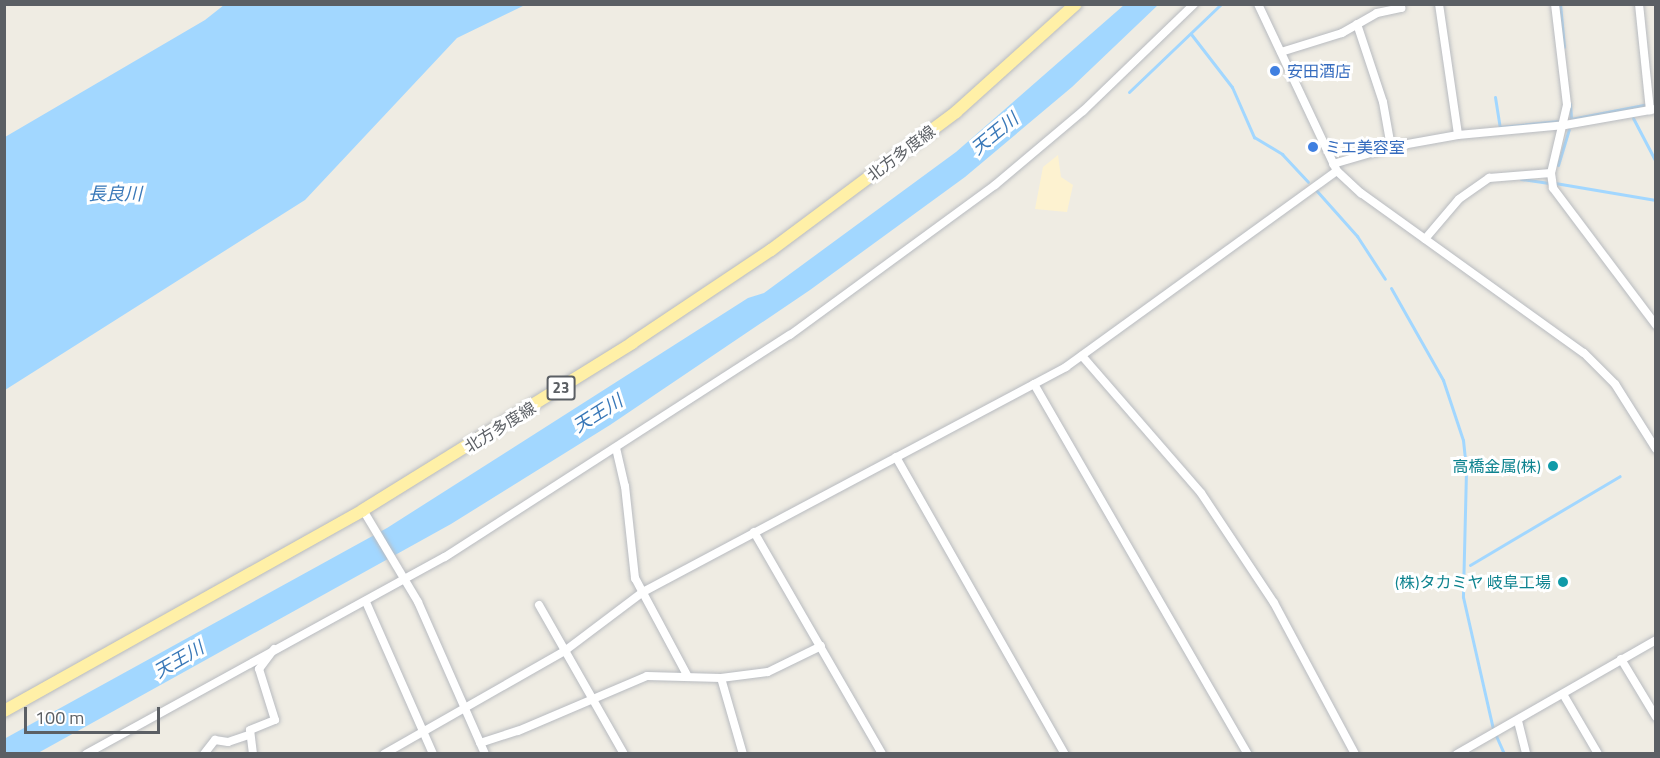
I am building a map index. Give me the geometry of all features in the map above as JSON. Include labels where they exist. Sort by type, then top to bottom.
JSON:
[{"type":"main road","name":"北方多度線","points":[[4,711],[367,515],[633,344],[771,250],[956,112],[1076,4]]},
{"type":"street","points":[[86,753],[274,648],[366,602],[404,575],[616,448],[790,335],[995,185],[1083,111],[1194,4]]},
{"type":"street","points":[[1258,4],[1335,168],[1425,239],[1600,367],[1655,449]]},
{"type":"street","points":[[1281,52],[1342,33],[1377,13],[1401,8],[1401,4]]},
{"type":"street","points":[[1439,4],[1458,135]]},
{"type":"street","points":[[1555,4],[1567,105],[1565,125],[1551,173],[1553,188],[1656,325]]},
{"type":"street","points":[[384,753],[566,650],[643,592],[1034,384],[1082,356],[1335,168],[1391,147],[1458,135],[1565,125],[1653,110],[1639,4]]},
{"type":"street","points":[[1357,24],[1383,102],[1391,147]]},
{"type":"street","points":[[1425,239],[1459,199],[1489,178],[1551,173]]},
{"type":"street","points":[[1082,356],[1203,496],[1274,603],[1355,753]]},
{"type":"street","points":[[1034,384],[1248,753]]},
{"type":"street","points":[[616,448],[625,486],[635,578],[687,675]]},
{"type":"street","points":[[896,458],[1065,753]]},
{"type":"street","points":[[367,515],[404,575],[485,753]]},
{"type":"street","points":[[754,532],[882,753]]},
{"type":"street","points":[[366,602],[434,753]]},
{"type":"street","points":[[539,604],[624,753]]},
{"type":"street","points":[[1457,753],[1518,721],[1656,640]]},
{"type":"street","points":[[480,743],[518,731],[593,697],[648,676],[687,675],[721,678],[780,669],[821,646]]},
{"type":"street","points":[[204,753],[215,740],[228,742],[248,735],[274,720],[259,669],[274,648]]},
{"type":"street","points":[[1622,659],[1656,717]]},
{"type":"street","points":[[721,678],[743,753]]},
{"type":"street","points":[[1563,694],[1598,753]]},
{"type":"street","points":[[1518,721],[1526,753]]},
{"type":"street","points":[[248,735],[253,753]]},
{"type":"sand","points":[[1058,155],[1061,177],[1073,185],[1067,212],[1035,209],[1043,167]]},
{"type":"water","name":"長良川","points":[[224,5],[525,5],[457,38],[305,200],[5,390],[5,137],[205,20]]},
{"type":"water","name":"天王川","points":[[1124,5],[1158,5],[1072,87],[965,177],[810,290],[610,425],[451,524],[38,753],[5,753],[4,739],[387,528],[748,298],[764,293],[956,152]]},
{"type":"waterway","points":[[1129,92],[1221,4]]},
{"type":"waterway","points":[[1560,4],[1564,47]]},
{"type":"waterway","points":[[1191,34],[1232,87],[1254,137],[1282,154],[1308,182]]},
{"type":"waterway","points":[[1495,97],[1500,127],[1559,121]]},
{"type":"waterway","points":[[1570,104],[1571,119],[1648,104]]},
{"type":"waterway","points":[[1633,118],[1656,162]]},
{"type":"waterway","points":[[1558,165],[1569,130]]},
{"type":"waterway","points":[[1521,179],[1549,183]]},
{"type":"waterway","points":[[1555,183],[1656,200]]},
{"type":"waterway","points":[[1316,190],[1357,236],[1385,279]]},
{"type":"waterway","points":[[1391,288],[1443,380],[1463,440],[1466,471],[1463,597],[1493,729],[1504,754]]},
{"type":"waterway","points":[[1470,565],[1620,476]]},
{"type":"place","name":"安田酒店","points":[[1275,71]]},
{"type":"place","name":"ミエ美容室","points":[[1313,147]]},
{"type":"place","name":"高橋金属(株)","points":[[1553,466]]},
{"type":"place","name":"(株)タカミヤ 岐阜工場","points":[[1563,582]]}]
